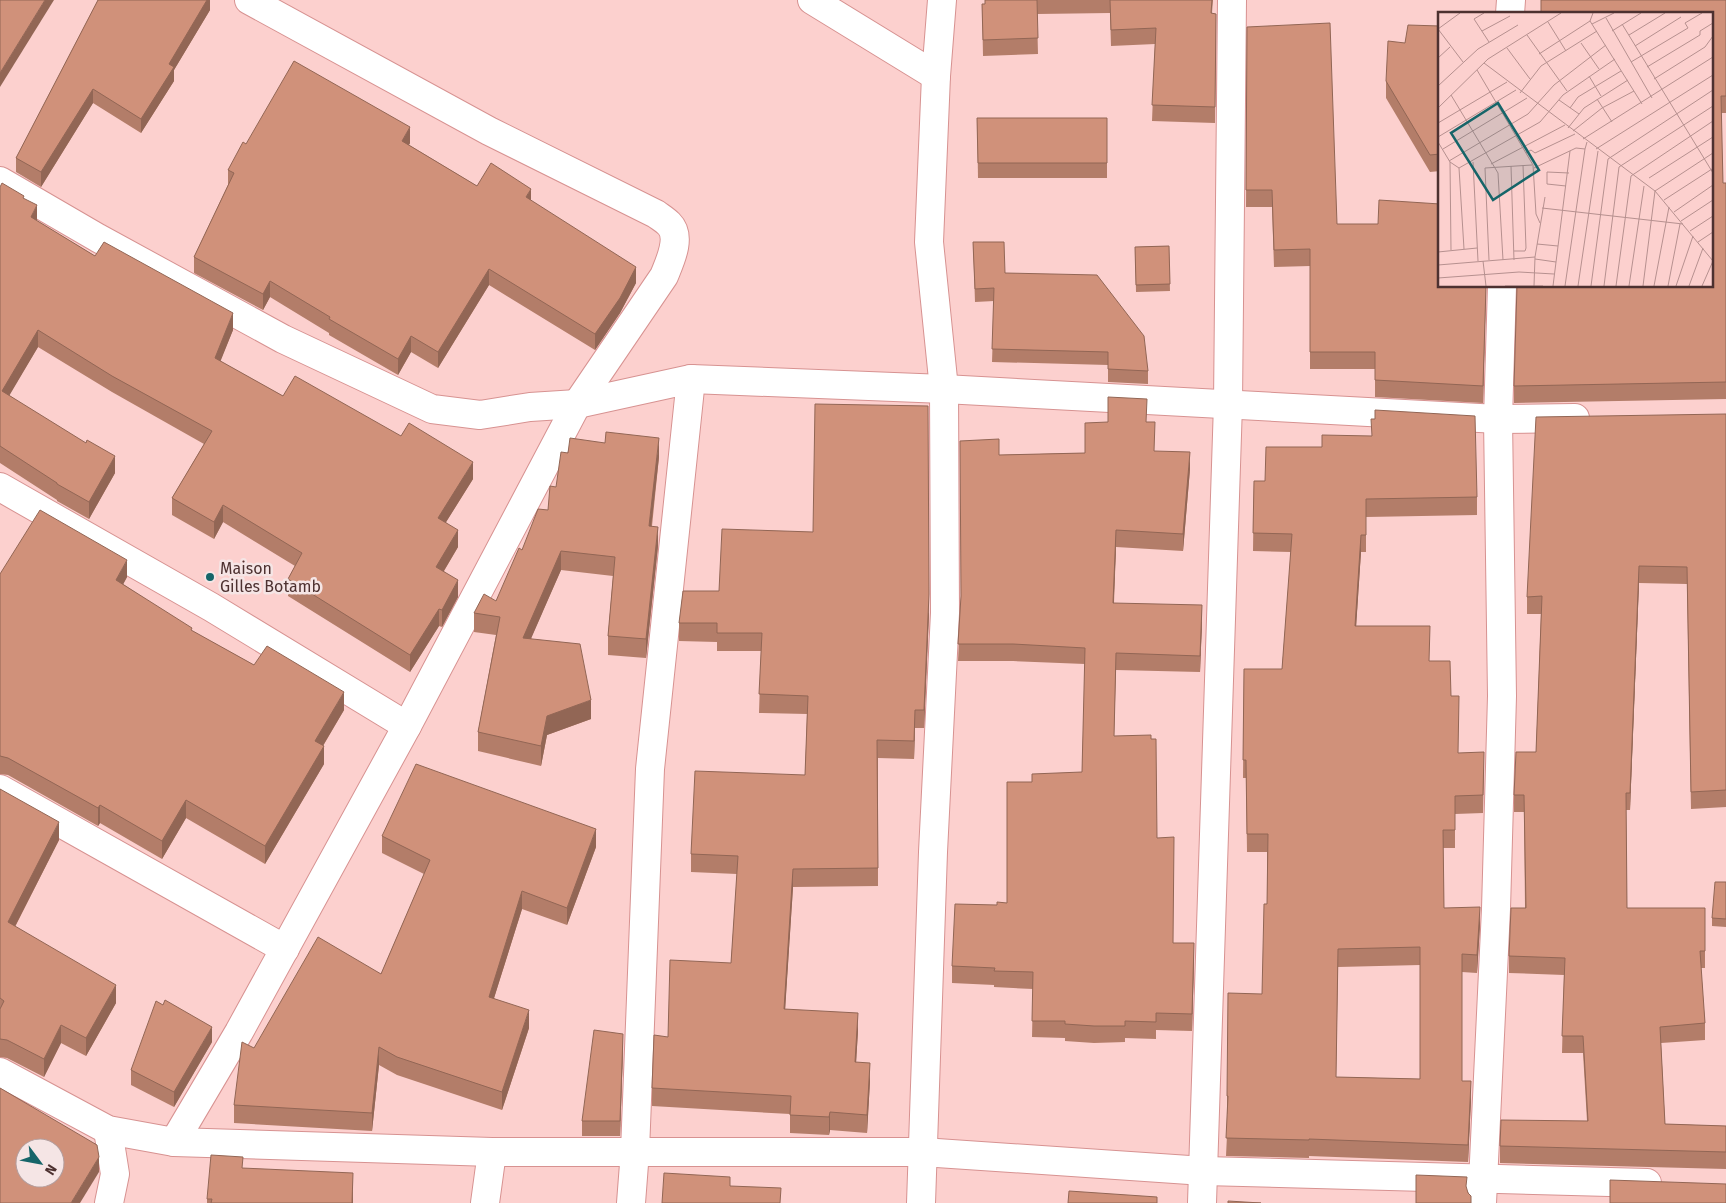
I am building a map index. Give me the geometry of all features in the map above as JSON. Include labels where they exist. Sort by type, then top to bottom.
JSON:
[{"type":"street","points":[[174,1142],[239,1032],[407,726],[577,404],[664,276],[672,256],[675,239],[670,225],[656,214],[489,131],[249,0]]},
{"type":"street","points":[[812,0],[936,76]]},
{"type":"street","points":[[920,1203],[933,852],[945,613],[944,389],[929,242],[936,76],[942,0]]},
{"type":"street","points":[[1202,1203],[1228,404],[1232,0]]},
{"type":"street","points":[[0,181],[98,238],[283,339],[432,409],[480,415],[530,407],[577,404],[691,379],[944,389],[1498,419],[1597,418]]},
{"type":"street","points":[[1482,1191],[1496,909],[1502,696],[1498,419],[1502,288]]},
{"type":"street","points":[[631,1203],[636,1152],[650,769],[691,379]]},
{"type":"street","points":[[0,487],[211,607],[407,726]]},
{"type":"street","points":[[0,789],[285,949]]},
{"type":"street","points":[[0,1072],[108,1130],[174,1142],[492,1152],[922,1152],[1482,1191],[1668,1184]]},
{"type":"street","points":[[108,1130],[115,1174],[109,1203]]},
{"type":"street","points":[[485,1203],[492,1152]]},
{"type":"building","points":[[0,0],[45,0],[0,73]]},
{"type":"building","points":[[98,0],[207,0],[169,64],[174,67],[141,119],[93,89],[41,172],[16,158]]},
{"type":"building","points":[[985,0],[1037,0],[1038,38],[983,40],[982,4],[985,4]]},
{"type":"building","points":[[1110,0],[1212,0],[1211,13],[1216,14],[1215,107],[1152,105],[1156,28],[1111,30]]},
{"type":"building","points":[[1541,0],[1726,0],[1726,96],[1721,96],[1723,183],[1726,183],[1726,382],[1514,386],[1517,288],[1714,288],[1714,12],[1541,12]]},
{"type":"building","points":[[1330,23],[1337,224],[1378,224],[1379,200],[1438,204],[1438,288],[1486,288],[1483,386],[1375,380],[1375,352],[1310,352],[1310,249],[1274,250],[1272,190],[1246,190],[1247,27]]},
{"type":"building","points":[[1408,25],[1438,26],[1438,154],[1430,155],[1386,81],[1388,41],[1405,43]]},
{"type":"building","points":[[294,61],[410,127],[402,141],[477,186],[491,163],[531,189],[526,197],[636,267],[620,298],[595,334],[489,269],[438,352],[411,336],[398,359],[329,319],[330,317],[270,281],[263,294],[194,257],[234,173],[228,170],[243,142],[246,144]]},
{"type":"building","points":[[977,118],[1107,118],[1107,163],[978,163]]},
{"type":"building","points":[[2,183],[24,196],[23,198],[37,205],[31,217],[95,256],[104,242],[233,313],[215,358],[283,396],[295,376],[401,436],[409,423],[473,462],[438,518],[458,530],[436,567],[458,580],[442,610],[439,609],[410,655],[288,579],[302,553],[223,505],[214,522],[172,498],[212,431],[112,376],[38,330],[2,391],[86,443],[87,440],[115,456],[89,502],[57,484],[0,446],[0,187]]},
{"type":"building","points":[[973,242],[1004,242],[1005,273],[1097,275],[1144,336],[1148,371],[1108,369],[1108,352],[992,349],[994,288],[975,289]]},
{"type":"building","points":[[1169,246],[1170,284],[1136,285],[1135,247]]},
{"type":"building","points":[[1108,397],[1147,399],[1146,422],[1155,422],[1154,451],[1190,452],[1183,534],[1116,530],[1113,603],[1202,605],[1200,656],[1116,653],[1114,736],[1151,735],[1151,739],[1156,739],[1157,838],[1174,837],[1173,943],[1194,943],[1192,1014],[1156,1013],[1156,1022],[1125,1021],[1125,1026],[1065,1024],[1065,1021],[1032,1021],[1033,972],[994,971],[995,968],[952,966],[955,904],[997,905],[997,902],[1007,903],[1007,782],[1032,782],[1032,774],[1082,772],[1085,648],[1013,644],[958,644],[961,596],[960,441],[999,439],[999,455],[1085,453],[1085,423],[1108,422]]},
{"type":"building","points":[[815,404],[928,406],[929,594],[924,710],[915,710],[914,741],[877,740],[878,868],[793,869],[784,1009],[858,1013],[855,1062],[870,1063],[867,1115],[830,1112],[829,1117],[790,1115],[791,1096],[652,1088],[654,1035],[668,1037],[670,960],[731,963],[738,856],[691,854],[695,771],[805,775],[808,696],[759,694],[762,633],[717,633],[717,623],[679,623],[683,591],[719,591],[722,529],[813,532]]},
{"type":"building","points":[[1375,410],[1475,416],[1477,497],[1366,499],[1366,535],[1361,535],[1355,626],[1430,626],[1429,661],[1450,661],[1451,696],[1459,696],[1458,753],[1484,752],[1483,795],[1455,796],[1455,830],[1443,830],[1444,908],[1480,907],[1477,955],[1462,954],[1462,1081],[1471,1081],[1468,1145],[1226,1138],[1228,993],[1262,994],[1264,904],[1267,904],[1268,834],[1247,834],[1246,760],[1243,760],[1244,669],[1282,669],[1292,534],[1253,533],[1254,481],[1265,481],[1266,447],[1322,447],[1322,435],[1372,436],[1371,419],[1375,419]],"holes":[[[1420,947],[1420,1079],[1336,1077],[1338,949]]]},
{"type":"building","points":[[1726,414],[1726,790],[1691,792],[1687,567],[1639,566],[1630,793],[1626,793],[1627,908],[1705,908],[1705,951],[1700,951],[1705,1023],[1660,1027],[1665,1124],[1726,1126],[1726,1152],[1500,1146],[1501,1120],[1588,1121],[1583,1036],[1562,1036],[1565,958],[1509,956],[1511,908],[1526,908],[1524,795],[1514,795],[1516,752],[1536,752],[1542,596],[1527,597],[1536,417]]},
{"type":"building","points":[[606,432],[659,438],[649,526],[658,527],[646,639],[608,636],[615,557],[561,551],[523,638],[580,644],[591,700],[547,716],[541,746],[478,732],[500,617],[474,613],[484,594],[496,601],[519,548],[522,550],[538,509],[548,510],[550,486],[556,487],[561,452],[568,453],[570,438],[605,443]]},
{"type":"building","points":[[40,510],[127,560],[116,580],[192,628],[191,630],[254,665],[267,646],[344,692],[315,741],[324,746],[265,846],[186,800],[162,841],[100,805],[98,808],[8,758],[0,756],[0,574]]},
{"type":"building","points":[[416,764],[596,829],[567,908],[522,891],[489,997],[529,1010],[502,1092],[397,1057],[379,1047],[372,1113],[234,1105],[242,1042],[254,1048],[318,937],[381,974],[430,860],[382,836]]},
{"type":"building","points":[[0,789],[59,822],[8,922],[116,985],[86,1038],[61,1025],[44,1059],[7,1040],[0,1039],[0,1009],[4,1001],[0,998]]},
{"type":"building","points":[[1715,882],[1726,882],[1726,919],[1712,918]]},
{"type":"building","points":[[165,1000],[212,1027],[174,1092],[131,1070],[156,1001],[163,1005]]},
{"type":"building","points":[[594,1030],[623,1034],[620,1121],[582,1121]]},
{"type":"building","points":[[0,1088],[97,1145],[99,1157],[71,1203],[0,1203]]},
{"type":"building","points":[[211,1155],[243,1157],[242,1168],[353,1173],[352,1203],[211,1203],[212,1199],[207,1199]]},
{"type":"building","points":[[664,1173],[730,1177],[730,1186],[781,1188],[780,1203],[662,1203]]},
{"type":"building","points":[[1416,1175],[1467,1177],[1466,1186],[1471,1196],[1471,1203],[1416,1203]]},
{"type":"building","points":[[1610,1180],[1726,1184],[1726,1203],[1610,1203]]},
{"type":"building","points":[[1069,1191],[1157,1197],[1157,1203],[1068,1203]]},
{"type":"building","points":[[1228,1201],[1261,1203],[1228,1203]]},
{"type":"place","name":"Maison Gilles Botamb","points":[[210,577]]}]
